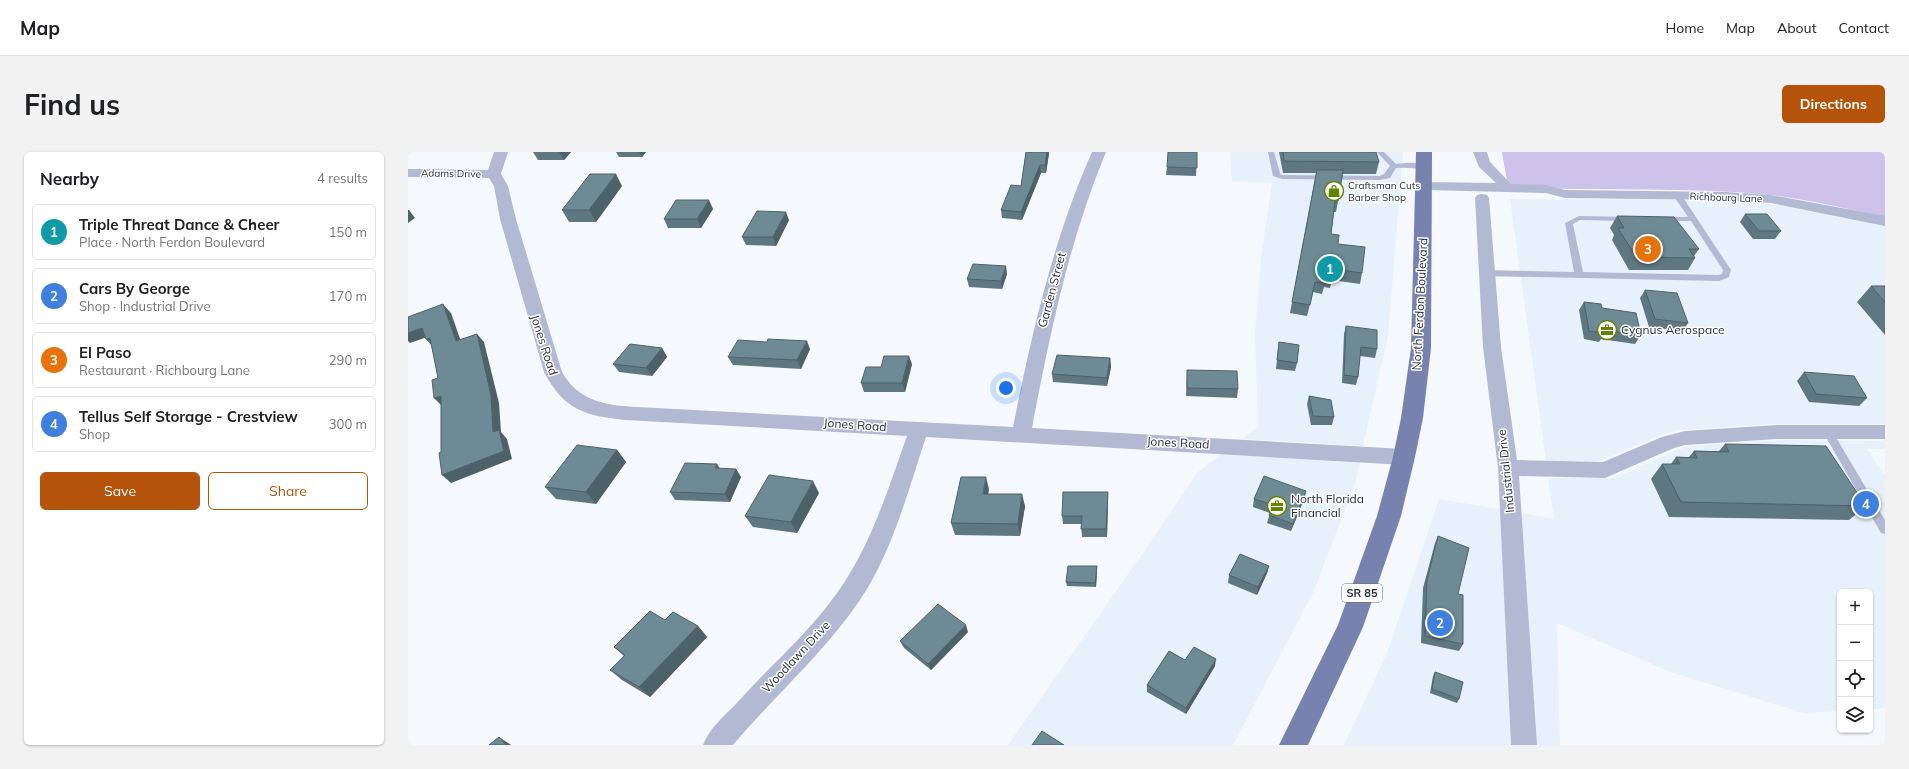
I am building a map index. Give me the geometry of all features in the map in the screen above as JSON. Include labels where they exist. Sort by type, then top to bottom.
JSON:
[{"type":"main road","name":"North Ferdon Boulevard","points":[[1293,745],[1319,694],[1350,627],[1389,516],[1404,457],[1412,418],[1421,348],[1424,160]]},
{"type":"street","points":[[494,174],[501,152]]},
{"type":"street","name":"Garden Street","points":[[1021,433],[1040,336],[1057,268],[1074,215],[1099,152]]},
{"type":"street","points":[[1480,152],[1483,164],[1501,178],[1507,189]]},
{"type":"street","name":"Adams Drive","points":[[408,173],[494,174]]},
{"type":"street","name":"Jones Road","points":[[494,174],[501,186],[508,219],[552,372],[558,385],[575,400],[583,404],[608,411],[919,429],[1021,433],[1092,439],[1404,457]]},
{"type":"street","name":"Richbourg Lane","points":[[1424,191],[1546,189],[1565,194],[1726,196],[1771,199],[1885,221]]},
{"type":"street","name":"Richbourg Lane","points":[[1424,191],[1482,198],[1550,199],[1565,194]]},
{"type":"street","name":"Industrial Drive","points":[[1482,198],[1492,347],[1508,468],[1524,745]]},
{"type":"street","name":"Woodlawn Drive","points":[[716,745],[757,699],[820,635],[859,580],[872,557],[919,429]]},
{"type":"street","points":[[1508,468],[1575,471],[1605,470],[1669,442],[1685,438],[1777,432],[1885,432]]},
{"type":"lane","points":[[1271,152],[1277,176],[1282,177],[1380,178],[1387,176],[1394,166]]},
{"type":"lane","points":[[1380,152],[1394,166],[1408,165],[1424,160]]},
{"type":"lane","points":[[1486,273],[1719,278],[1726,275],[1727,270],[1677,196]]},
{"type":"lane","points":[[1580,275],[1569,223],[1579,218],[1640,219]]},
{"type":"lane","points":[[1655,219],[1693,219]]},
{"type":"lane","points":[[1828,432],[1885,530]]},
{"type":"shaded area","points":[[1230,152],[1403,152],[1388,336],[1363,446],[1242,439],[1258,427],[1255,332],[1261,258],[1272,183],[1232,181]]},
{"type":"shaded area","points":[[1502,152],[1885,152],[1885,217],[1798,199],[1736,192],[1508,187]]},
{"type":"shaded area","points":[[1510,199],[1730,200],[1788,206],[1885,226],[1885,424],[1771,424],[1678,430],[1661,435],[1599,461],[1546,461]]},
{"type":"shaded area","points":[[1783,440],[1885,441],[1885,449],[1867,449],[1885,475],[1885,708],[1873,709],[1873,589],[1837,589],[1837,711],[1804,713],[1670,672],[1557,623],[1560,745],[1537,745],[1521,513],[1554,519],[1548,478],[1611,478],[1627,473],[1676,450],[1691,446]]},
{"type":"shaded area","points":[[1221,454],[1360,462],[1354,487],[1313,593],[1233,745],[1008,745],[1198,472]]},
{"type":"shaded area","points":[[1439,499],[1500,509],[1511,745],[1344,745],[1387,653]]},
{"type":"building","points":[[1026,152],[1047,152],[1045,165],[1040,165],[1021,212],[1001,210],[1011,185],[1021,186]]},
{"type":"building","points":[[1168,152],[1197,152],[1197,168],[1167,167]]},
{"type":"building","points":[[1283,152],[1376,152],[1379,162],[1284,161]]},
{"type":"building","points":[[1317,170],[1343,170],[1338,201],[1335,201],[1331,234],[1339,235],[1338,244],[1365,247],[1362,273],[1334,269],[1333,277],[1326,276],[1325,283],[1315,282],[1310,305],[1292,302]]},
{"type":"building","points":[[590,174],[616,174],[589,210],[562,210]]},
{"type":"building","points":[[676,200],[709,200],[697,219],[664,219]]},
{"type":"building","points":[[757,211],[786,212],[773,237],[742,237]]},
{"type":"building","points":[[1745,214],[1767,214],[1781,231],[1759,231]]},
{"type":"building","points":[[1617,216],[1674,217],[1699,249],[1689,249],[1695,258],[1636,257],[1618,228],[1624,228]]},
{"type":"building","points":[[973,264],[1006,266],[1001,281],[967,279]]},
{"type":"building","points":[[1871,286],[1885,286],[1885,302]]},
{"type":"building","points":[[1645,290],[1677,293],[1688,323],[1655,319]]},
{"type":"building","points":[[1584,302],[1601,304],[1602,308],[1636,313],[1641,335],[1603,330],[1604,333],[1589,331]]},
{"type":"building","points":[[443,304],[456,341],[477,334],[491,395],[493,432],[499,430],[504,451],[442,475],[439,453],[441,452],[441,396],[434,398],[432,380],[438,378],[430,338],[426,339],[422,328],[408,333],[408,317]]},
{"type":"building","points":[[1346,326],[1377,330],[1377,349],[1361,347],[1358,377],[1344,375]]},
{"type":"building","points":[[768,339],[807,341],[797,360],[728,357],[738,340],[767,342]]},
{"type":"building","points":[[1279,342],[1299,345],[1297,363],[1277,360]]},
{"type":"building","points":[[630,344],[662,348],[646,368],[613,364]]},
{"type":"building","points":[[1057,355],[1110,358],[1107,378],[1052,374]]},
{"type":"building","points":[[884,356],[909,356],[902,383],[861,383],[866,367],[881,367]]},
{"type":"building","points":[[1187,370],[1237,371],[1238,389],[1187,388]]},
{"type":"building","points":[[1804,372],[1854,376],[1867,398],[1816,394]]},
{"type":"building","points":[[1309,396],[1331,400],[1334,417],[1313,416]]},
{"type":"building","points":[[1725,444],[1826,446],[1866,506],[1681,502],[1662,464],[1680,464],[1676,457],[1697,458],[1694,451],[1729,452]]},
{"type":"building","points":[[577,445],[617,450],[586,492],[545,487]]},
{"type":"building","points":[[685,463],[717,464],[715,468],[736,469],[725,494],[670,492]]},
{"type":"building","points":[[769,475],[813,481],[791,522],[745,516]]},
{"type":"building","points":[[1264,476],[1306,491],[1293,524],[1269,515],[1273,505],[1254,499]]},
{"type":"building","points":[[961,477],[986,477],[983,494],[1022,494],[1018,524],[951,523]]},
{"type":"building","points":[[1063,492],[1108,492],[1106,529],[1081,529],[1082,516],[1062,516]]},
{"type":"building","points":[[1438,536],[1469,548],[1458,594],[1463,595],[1463,644],[1425,636],[1427,580]]},
{"type":"building","points":[[1240,554],[1269,566],[1258,587],[1229,575]]},
{"type":"building","points":[[1068,566],[1097,566],[1095,583],[1066,582]]},
{"type":"building","points":[[938,604],[966,625],[928,664],[900,641]]},
{"type":"building","points":[[650,611],[665,620],[673,612],[698,626],[639,687],[610,670],[625,655],[614,647]]},
{"type":"building","points":[[1194,647],[1216,659],[1186,708],[1147,685],[1169,651],[1185,660]]},
{"type":"building","points":[[1435,672],[1463,682],[1459,699],[1432,689]]},
{"type":"building","points":[[1042,731],[1064,745],[1032,745]]},
{"type":"building","points":[[499,737],[506,745],[489,745]]},
{"type":"place","name":"Craftsman Cuts Barber Shop","points":[[1334,191]]},
{"type":"place","name":"El Paso","points":[[1648,249]]},
{"type":"place","name":"Triple Threat Dance & Cheer","points":[[1330,269]]},
{"type":"place","name":"Cygnus Aerospace","points":[[1607,330]]},
{"type":"place","name":"Tellus Self Storage - Crestview","points":[[1866,504]]},
{"type":"place","name":"North Florida Financial","points":[[1277,506]]},
{"type":"place","name":"Cars By George","points":[[1440,623]]}]
